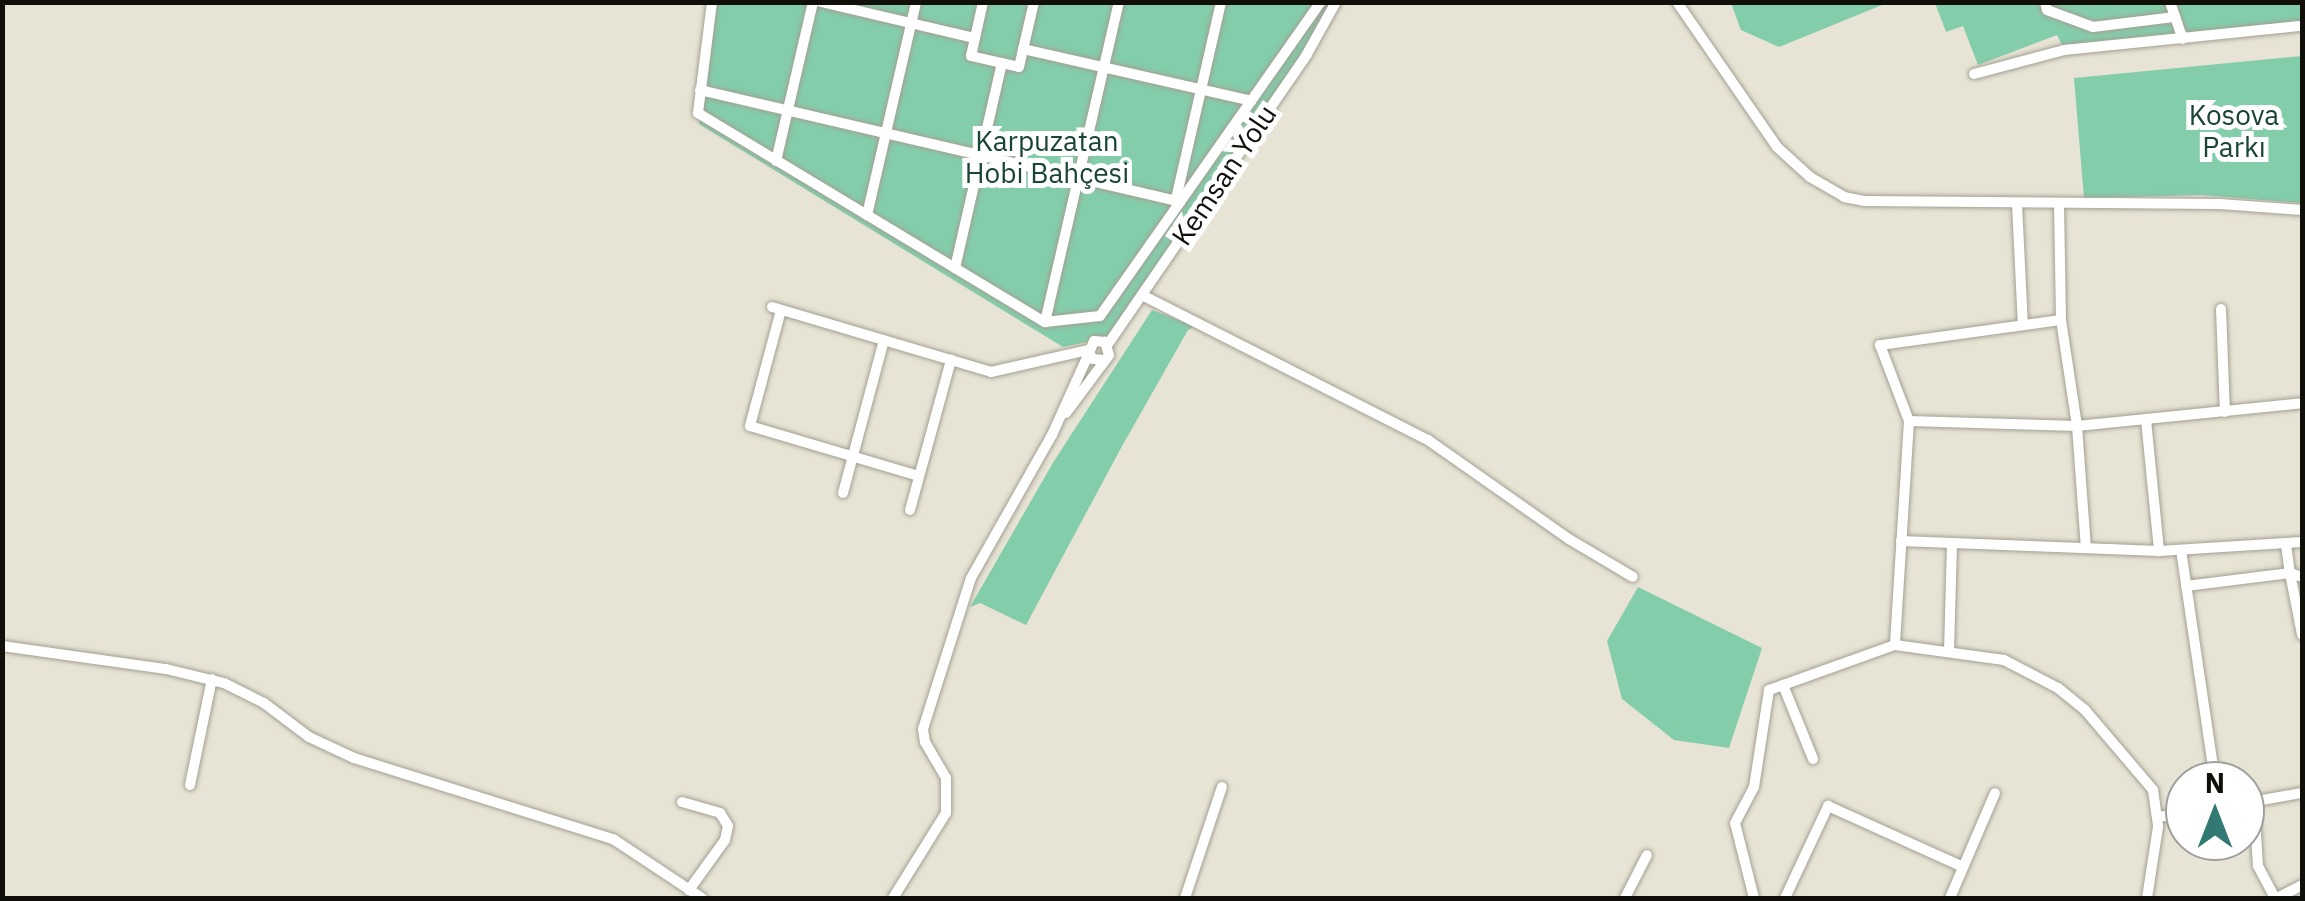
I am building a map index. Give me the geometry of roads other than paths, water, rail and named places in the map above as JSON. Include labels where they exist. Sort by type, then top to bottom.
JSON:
[{"type":"street","points":[[712,2],[698,113],[1045,322],[1100,316],[1321,2]]},
{"type":"street","points":[[776,160],[813,2]]},
{"type":"street","points":[[821,2],[975,38]]},
{"type":"street","points":[[866,215],[916,2]]},
{"type":"street","points":[[983,2],[970,56],[1019,67],[1034,2]]},
{"type":"street","points":[[1045,322],[1119,2]]},
{"type":"street","points":[[1178,201],[1222,2]]},
{"type":"street","name":"Kemsan Yolu","points":[[1108,344],[1307,54],[1336,2]]},
{"type":"street","points":[[1677,2],[1768,136],[1828,190],[1864,201],[2220,204],[2302,210]]},
{"type":"street","points":[[2044,2],[2048,10],[2093,27],[2175,17]]},
{"type":"street","points":[[2170,2],[2183,39]]},
{"type":"street","points":[[1974,74],[2064,50],[2302,26]]},
{"type":"street","points":[[1023,49],[1252,101]]},
{"type":"street","points":[[955,268],[1002,63]]},
{"type":"street","points":[[700,90],[1178,201]]},
{"type":"street","points":[[2017,204],[2022,325]]},
{"type":"street","points":[[2059,204],[2061,320],[2077,426],[2086,548]]},
{"type":"street","points":[[1142,295],[1428,440],[1570,540],[1633,577]]},
{"type":"street","points":[[920,476],[750,426],[776,308],[991,372],[1089,351]]},
{"type":"street","points":[[2221,309],[2225,412]]},
{"type":"street","points":[[1895,645],[1909,421],[1880,345],[2061,320]]},
{"type":"street","points":[[843,493],[884,340]]},
{"type":"street","points":[[894,898],[946,813],[946,778],[925,742],[923,730],[971,578],[1052,435],[1110,351],[1108,344],[1094,341],[1052,435]]},
{"type":"street","points":[[1089,351],[1093,359],[1104,360]]},
{"type":"street","points":[[910,510],[951,360]]},
{"type":"street","points":[[1909,421],[2077,426],[2302,404]]},
{"type":"street","points":[[2146,420],[2159,551]]},
{"type":"street","points":[[1901,541],[2159,551],[2302,542]]},
{"type":"street","points":[[1949,651],[1952,543]]},
{"type":"street","points":[[2286,545],[2296,575],[2302,635]]},
{"type":"street","points":[[2181,550],[2212,761]]},
{"type":"street","points":[[2186,586],[2296,575]]},
{"type":"street","points":[[1754,898],[1735,822],[1754,787],[1768,690],[1895,645],[1978,653],[2016,665],[2076,702],[2152,790],[2158,818],[2148,898]]},
{"type":"street","points":[[2,646],[212,679],[251,695],[308,738],[354,758],[612,839],[702,898]]},
{"type":"street","points":[[190,785],[212,679]]},
{"type":"street","points":[[1783,686],[1813,759]]},
{"type":"street","points":[[1185,898],[1222,788]]},
{"type":"street","points":[[1950,898],[1995,793]]},
{"type":"street","points":[[2265,799],[2302,793]]},
{"type":"street","points":[[682,802],[720,813],[728,826],[725,840],[689,890]]},
{"type":"street","points":[[1785,898],[1828,806],[1964,867]]},
{"type":"street","points":[[2158,818],[2165,817]]},
{"type":"street","points":[[1624,898],[1648,854]]},
{"type":"street","points":[[2258,861],[2260,873],[2276,898],[2302,886]]},
{"type":"park label","name":"Kosova Parkı","points":[[2234,131]]},
{"type":"park label","name":"Karpuzatan Hobi Bahçesi","points":[[1047,157]]}]
